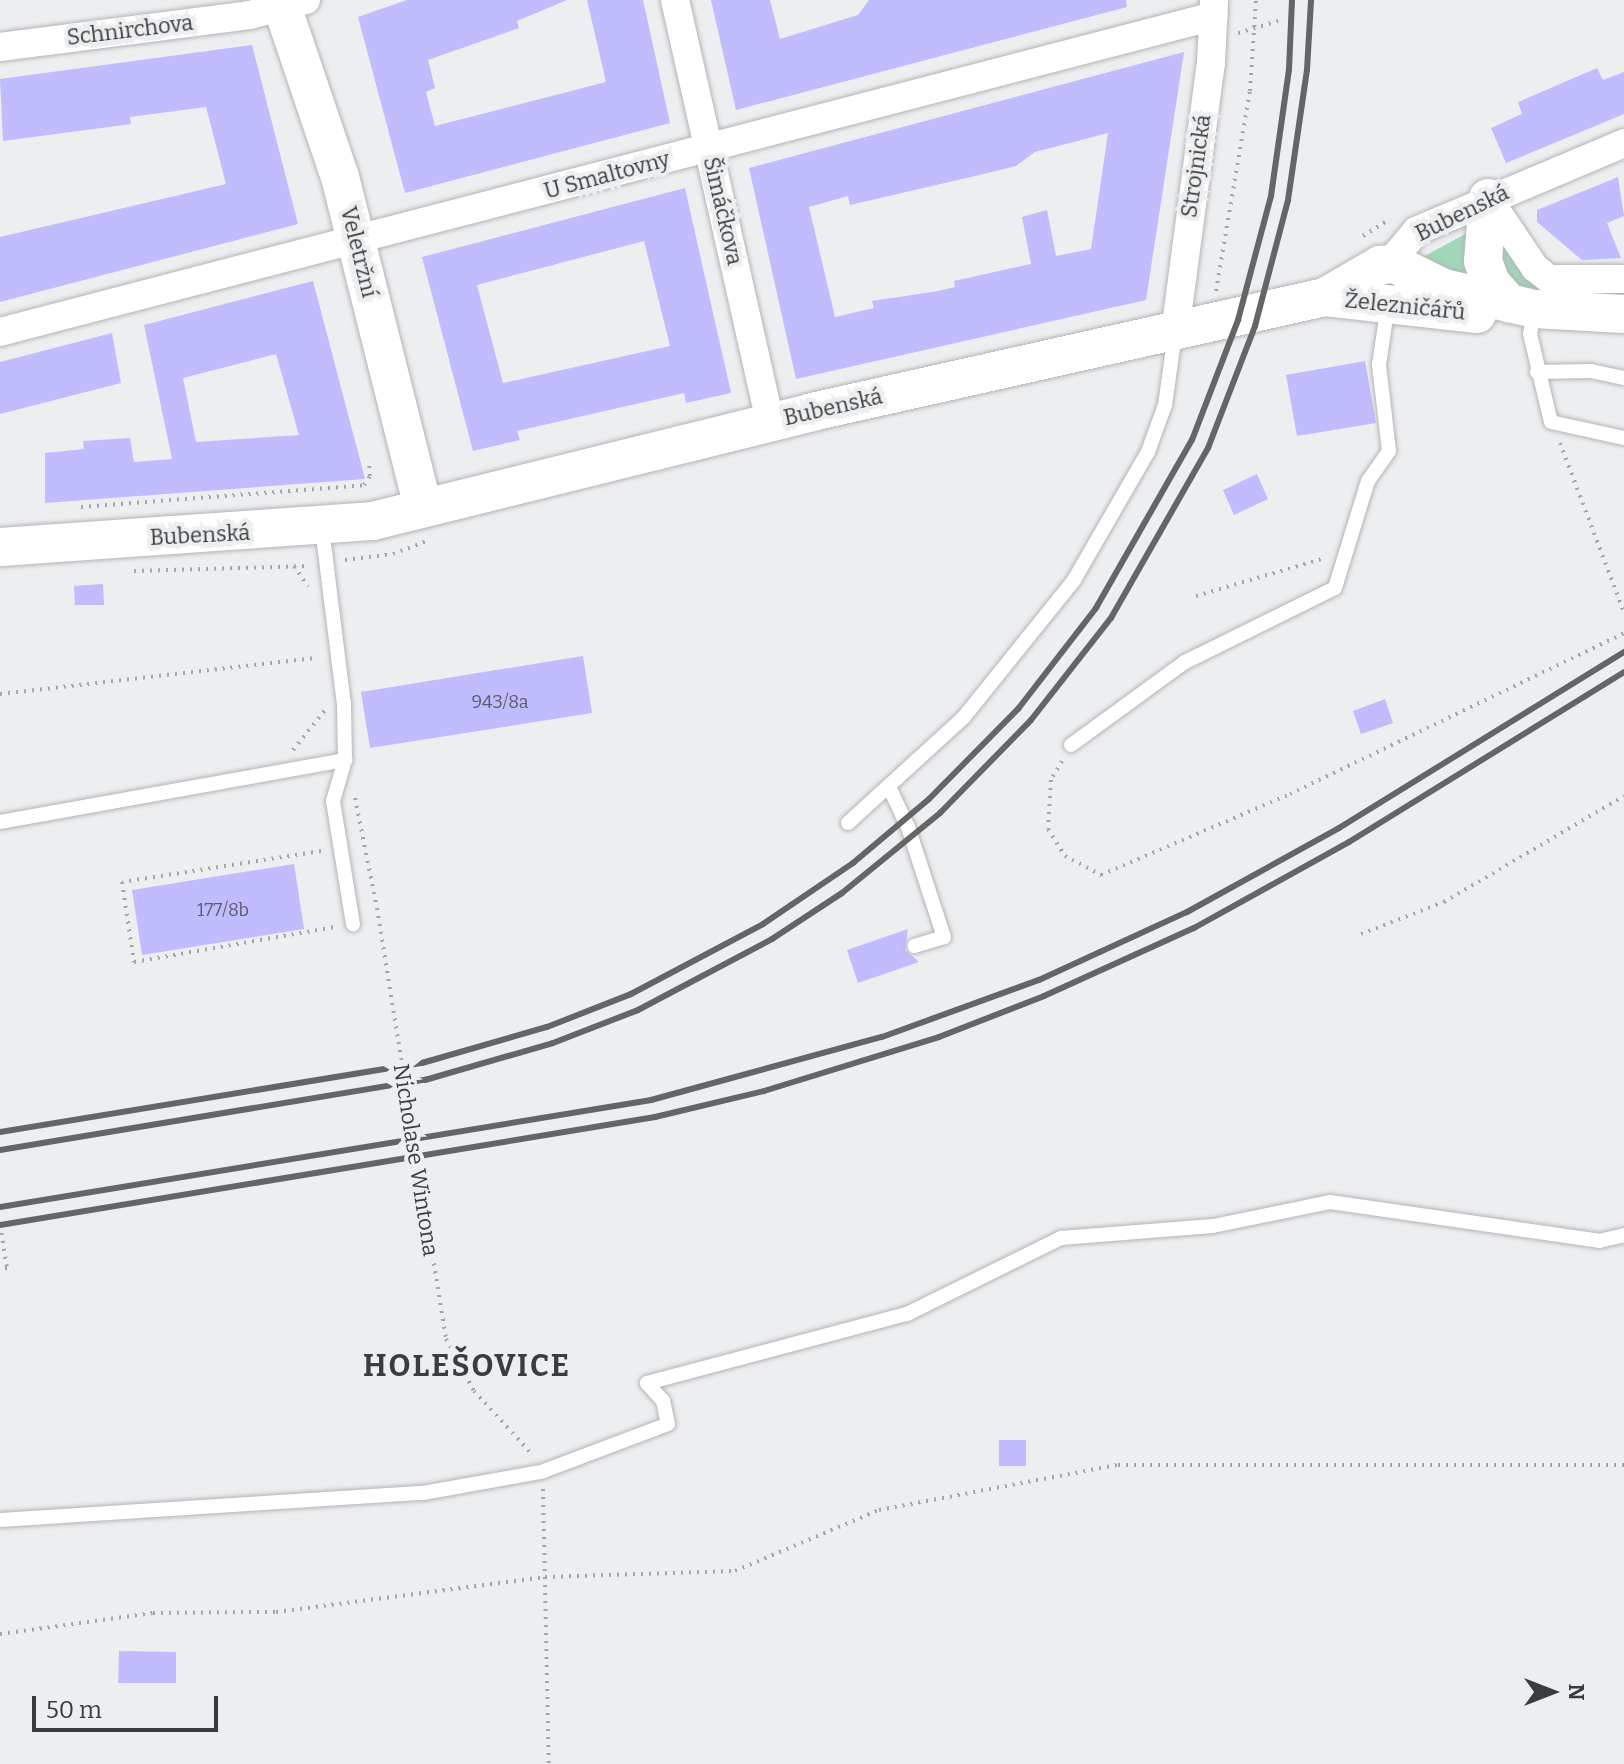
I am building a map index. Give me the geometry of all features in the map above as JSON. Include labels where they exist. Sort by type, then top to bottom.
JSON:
[{"type":"main road","name":"Veletržní","points":[[290,3],[357,242],[423,508]]},
{"type":"main road","points":[[1488,198],[1483,261],[1491,283],[1522,307]]},
{"type":"main road","name":"Bubenská","points":[[0,547],[322,528],[423,508],[770,422],[1325,297],[1370,269],[1395,264]]},
{"type":"main road","name":"Železničářů","points":[[1395,264],[1444,288],[1522,307],[1624,314]]},
{"type":"main road","name":"Železničářů","points":[[1325,297],[1458,314],[1522,307]]},
{"type":"street","name":"Šimáčkova","points":[[675,0],[770,422]]},
{"type":"street","name":"Schnirchova","points":[[0,47],[290,3]]},
{"type":"street","name":"U Smaltovny","points":[[0,332],[1214,19]]},
{"type":"street","name":"Strojnická","points":[[1175,332],[1214,19]]},
{"type":"street","name":"Bubenská","points":[[1395,264],[1416,231],[1624,143]]},
{"type":"street","points":[[1488,198],[1541,275],[1562,282],[1624,279]]},
{"type":"street","points":[[1395,264],[1423,296],[1458,314]]},
{"type":"lane","points":[[1071,745],[1185,662],[1335,588],[1343,553],[1368,481],[1389,451],[1379,365],[1388,303]]},
{"type":"lane","points":[[1522,307],[1551,422],[1624,438]]},
{"type":"lane","points":[[848,823],[890,789],[1006,669],[1100,541],[1158,426],[1175,332]]},
{"type":"lane","points":[[1537,372],[1591,371],[1624,378]]},
{"type":"lane","points":[[322,528],[344,704],[345,760],[333,801],[353,924]]},
{"type":"lane","points":[[0,822],[345,760]]},
{"type":"lane","points":[[890,789],[908,827],[944,937],[914,946]]},
{"type":"lane","points":[[0,1520],[423,1493],[541,1472],[668,1424],[663,1401],[647,1383],[907,1314],[1061,1238],[1213,1226],[1330,1202],[1599,1241],[1624,1235]]},
{"type":"path","points":[[1216,292],[1255,28],[1256,0]]},
{"type":"path","points":[[1214,19],[1255,28],[1278,21]]},
{"type":"path","points":[[1551,422],[1600,537],[1624,612]]},
{"type":"path","points":[[76,508],[364,485],[370,476],[369,462]]},
{"type":"path","points":[[1196,596],[1343,553]]},
{"type":"path","points":[[294,566],[310,589]]},
{"type":"path","points":[[1071,745],[1051,780],[1048,829],[1065,856],[1101,875],[1290,794],[1624,633]]},
{"type":"path","points":[[316,644],[320,671]]},
{"type":"path","points":[[0,694],[318,658]]},
{"type":"path","points":[[279,771],[277,756],[290,754],[312,727],[325,709],[323,696]]},
{"type":"path","name":"Nicholase Wintona","points":[[345,760],[370,865],[446,1339],[474,1391],[526,1444],[541,1472],[549,1764]]},
{"type":"path","points":[[1361,934],[1444,902],[1624,796]]},
{"type":"path","points":[[341,848],[122,882],[134,962],[353,924]]},
{"type":"path","points":[[0,1225],[7,1268],[0,1269]]},
{"type":"path","points":[[0,1634],[153,1613],[276,1612],[545,1577],[735,1571],[879,1510],[1118,1465],[1624,1465]]},
{"type":"green space","points":[[1467,233],[1478,283],[1421,258]]},
{"type":"green space","points":[[1501,244],[1535,284],[1600,289],[1602,298],[1530,293],[1510,282],[1496,246]]},
{"type":"building","points":[[407,0],[567,0],[517,21],[519,28],[428,60],[435,88],[426,92],[435,126],[606,82],[587,0],[643,0],[670,123],[405,193],[358,17]]},
{"type":"building","points":[[711,0],[770,0],[780,39],[858,15],[869,0],[1126,0],[1127,7],[736,110]]},
{"type":"building","points":[[252,45],[298,224],[0,302],[0,237],[226,184],[206,107],[130,117],[131,124],[3,141],[0,79]]},
{"type":"building","points":[[1184,52],[1146,300],[796,379],[749,168]],"holes":[[[1108,133],[1091,249],[1056,256],[1047,210],[1022,217],[1031,264],[954,281],[955,287],[938,291],[872,301],[874,308],[835,317],[809,207],[848,196],[850,205],[1016,166],[1035,152]]]},
{"type":"building","points":[[1597,68],[1603,80],[1624,72],[1624,114],[1506,163],[1491,128],[1522,114],[1518,102]]},
{"type":"building","points":[[1618,177],[1624,216],[1607,223],[1621,258],[1582,260],[1537,222],[1537,210]]},
{"type":"building","points":[[685,188],[731,393],[686,403],[684,393],[517,431],[520,440],[473,451],[422,257]],"holes":[[[644,241],[670,346],[503,383],[477,285]]]},
{"type":"building","points":[[313,281],[365,479],[45,503],[45,453],[84,449],[83,441],[130,438],[134,462],[172,459],[144,325]],"holes":[[[276,354],[299,435],[196,442],[183,378]]]},
{"type":"building","points":[[112,333],[121,383],[0,414],[0,362]]},
{"type":"building","points":[[1365,361],[1376,423],[1297,436],[1286,375]]},
{"type":"building","points":[[1257,474],[1268,499],[1234,515],[1223,490]]},
{"type":"building","points":[[103,584],[104,605],[75,605],[74,586]]},
{"type":"building","points":[[583,656],[592,713],[370,748],[361,692]]},
{"type":"building","points":[[1385,699],[1393,723],[1361,734],[1353,711]]},
{"type":"building","points":[[294,864],[304,929],[142,955],[132,890]]},
{"type":"building","points":[[908,929],[905,950],[919,962],[858,983],[847,950]]},
{"type":"building","points":[[999,1440],[1026,1440],[1026,1466],[999,1466]]},
{"type":"building","points":[[119,1651],[176,1652],[176,1683],[118,1683]]},
{"type":"railway","points":[[0,1132],[422,1063],[547,1027],[631,994],[763,924],[853,863],[929,799],[1018,709],[1096,608],[1192,440],[1238,320],[1271,196],[1289,69],[1292,0]]},
{"type":"railway","points":[[0,1150],[425,1080],[553,1043],[638,1010],[772,939],[842,893],[940,813],[1031,720],[1111,618],[1208,448],[1255,326],[1288,200],[1307,70],[1311,0]]},
{"type":"railway","points":[[0,1207],[651,1100],[882,1037],[1039,980],[1187,912],[1339,828],[1624,652]]},
{"type":"railway","points":[[0,1225],[655,1117],[764,1091],[939,1037],[1044,996],[1194,928],[1349,842],[1624,672]]},
{"type":"district","name":"HOLEŠOVICE","points":[[467,1366]]}]
